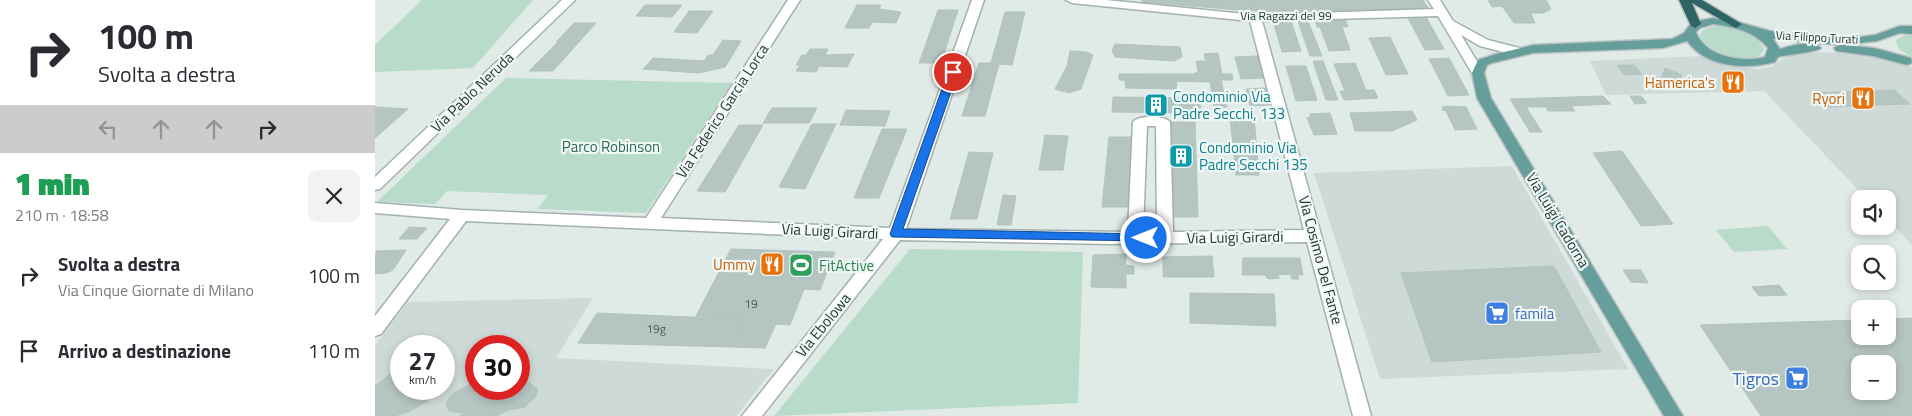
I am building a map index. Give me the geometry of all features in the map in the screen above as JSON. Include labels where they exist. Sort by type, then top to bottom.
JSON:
[{"type":"highway","points":[[1685,0],[1692,29]]},
{"type":"highway","points":[[1695,0],[1712,12],[1735,24]]},
{"type":"main road","name":"Via Filippo Turati","points":[[1478,74],[1482,63],[1494,57],[1519,52],[1663,44],[1675,42],[1692,29],[1713,21],[1735,24],[1776,36],[1803,39],[1869,40],[1882,36],[1887,32],[1912,26]]},
{"type":"main road","name":"Via Filippo Turati","points":[[1692,29],[1692,41],[1706,52],[1730,62],[1749,64],[1765,62],[1771,59],[1774,54],[1798,48],[1841,48],[1874,52],[1910,62]]},
{"type":"main road","points":[[1899,29],[1912,30]]},
{"type":"main road","points":[[1753,30],[1770,42],[1774,54]]},
{"type":"main road","points":[[1882,36],[1882,41],[1886,48],[1910,62]]},
{"type":"main road","name":"Via Luigi Cadorna","points":[[1478,74],[1484,98],[1674,416]]},
{"type":"street","name":"Via Pablo Neruda","points":[[375,184],[569,0]]},
{"type":"street","name":"Via Federico Garcia Lorca","points":[[650,223],[794,0]]},
{"type":"street","name":"Via Ebolowa","points":[[751,416],[896,234],[979,0]]},
{"type":"street","name":"Via Ragazzi del 99","points":[[1072,0],[1255,18],[1443,17]]},
{"type":"street","name":"Via Luigi Cadorna","points":[[1434,0],[1478,74]]},
{"type":"street","points":[[1443,17],[1484,43],[1519,52]]},
{"type":"street","name":"Via Cosimo Del Fante","points":[[1255,18],[1362,416]]},
{"type":"street","points":[[1135,238],[1141,122],[1163,122],[1165,238]]},
{"type":"street","name":"Via Luigi Girardi","points":[[375,208],[462,215],[896,234],[1135,238],[1315,236]]},
{"type":"street","points":[[378,323],[462,215]]},
{"type":"shaded area","points":[[1813,52],[1843,53],[1877,58],[1912,67],[1912,245],[1896,228],[1896,190],[1858,190],[1764,91],[1606,95],[1590,61],[1702,56],[1743,68],[1760,69],[1772,66],[1786,57]]},
{"type":"shaded area","points":[[1512,166],[1628,369],[1380,379],[1314,173]]},
{"type":"shaded area","points":[[593,298],[556,358],[774,369],[736,416],[375,416],[375,345],[408,302]]},
{"type":"green space","points":[[422,0],[533,0],[473,68],[375,72],[375,45]]},
{"type":"green space","points":[[1719,26],[1752,35],[1764,50],[1759,56],[1751,59],[1742,59],[1713,49],[1700,37],[1702,31],[1707,28]]},
{"type":"green space","points":[[1912,35],[1912,57],[1900,50],[1895,41],[1902,36]]},
{"type":"green space","name":"Parco Robinson","points":[[506,78],[732,83],[646,213],[537,209],[548,195],[447,191],[435,204],[377,202]]},
{"type":"green space","points":[[1768,226],[1787,249],[1734,252],[1716,230]]},
{"type":"green space","points":[[910,249],[1083,252],[1078,403],[774,416]]},
{"type":"building","points":[[1142,0],[1253,0],[1252,11],[1142,2]]},
{"type":"building","points":[[1253,0],[1317,0],[1322,13],[1252,11]]},
{"type":"building","points":[[1317,0],[1423,0],[1429,9],[1322,13]]},
{"type":"building","points":[[1488,0],[1546,0],[1551,9],[1544,13],[1531,13],[1535,23],[1514,23],[1502,6],[1492,7]]},
{"type":"building","points":[[645,5],[682,5],[672,17],[636,16]]},
{"type":"building","points":[[857,5],[881,5],[879,9],[901,12],[896,23],[872,22],[869,28],[845,28]]},
{"type":"building","points":[[938,10],[958,10],[941,63],[919,63]]},
{"type":"building","points":[[689,11],[713,11],[697,33],[674,32]]},
{"type":"building","points":[[1005,12],[1025,12],[1012,65],[999,64],[985,116],[962,116],[979,63],[991,63]]},
{"type":"building","points":[[1426,17],[1444,49],[1425,50],[1408,18]]},
{"type":"building","points":[[1307,19],[1322,56],[1310,56],[1298,21]]},
{"type":"building","points":[[1345,19],[1348,27],[1342,27],[1350,50],[1329,51],[1320,27],[1317,27],[1315,20]]},
{"type":"building","points":[[1273,21],[1291,21],[1301,51],[1282,52]]},
{"type":"building","points":[[574,23],[596,23],[553,71],[529,71],[557,43]]},
{"type":"building","points":[[1390,37],[1408,74],[1386,75],[1369,38]]},
{"type":"building","points":[[723,40],[741,41],[725,67],[699,73],[643,69],[653,58],[704,61],[708,55],[713,55]]},
{"type":"building","points":[[1115,44],[1180,47],[1182,57],[1174,61],[1115,57],[1112,51]]},
{"type":"building","points":[[810,49],[828,49],[825,55],[854,54],[847,67],[819,66],[816,72],[796,71],[800,65],[796,65],[802,55],[806,55]]},
{"type":"building","points":[[1070,51],[1087,52],[1093,55],[1081,89],[1069,93],[1055,89],[1067,66]]},
{"type":"building","points":[[1218,53],[1222,74],[1232,74],[1233,80],[1221,80],[1227,107],[1214,107],[1210,82],[1119,80],[1119,74],[1193,74],[1198,72],[1196,61],[1206,61],[1204,54]]},
{"type":"building","points":[[1258,56],[1263,78],[1241,79],[1235,57]]},
{"type":"building","points":[[1449,58],[1469,95],[1448,96],[1429,59]]},
{"type":"building","points":[[1313,61],[1323,61],[1338,100],[1326,100]]},
{"type":"building","points":[[1355,63],[1366,90],[1374,90],[1378,98],[1344,100],[1340,91],[1345,91],[1334,64]]},
{"type":"building","points":[[1617,65],[1634,65],[1642,74],[1624,75]]},
{"type":"building","points":[[1286,66],[1306,66],[1317,100],[1296,101]]},
{"type":"building","points":[[1665,68],[1682,75],[1678,87],[1660,82]]},
{"type":"building","points":[[1125,80],[1177,81],[1176,89],[1126,88]]},
{"type":"building","points":[[1265,88],[1270,105],[1250,106],[1246,89]]},
{"type":"building","points":[[1894,90],[1910,104],[1873,105],[1868,100],[1858,101],[1863,106],[1827,107],[1812,93]]},
{"type":"building","points":[[1603,96],[1611,104],[1571,106],[1575,111],[1548,111],[1546,107],[1526,107],[1542,132],[1530,132],[1510,99]]},
{"type":"building","points":[[1630,96],[1641,96],[1647,103],[1635,104]]},
{"type":"building","name":"Condominio Via Padre Secchi, 133","points":[[1113,97],[1200,98],[1201,113],[1112,112]]},
{"type":"building","points":[[375,107],[408,109],[375,138]]},
{"type":"building","points":[[1443,107],[1466,107],[1477,129],[1455,130],[1446,111],[1442,110]]},
{"type":"building","points":[[772,108],[817,108],[809,123],[763,123]]},
{"type":"building","points":[[846,110],[890,111],[885,126],[840,125]]},
{"type":"building","points":[[1412,111],[1417,120],[1392,131],[1355,131],[1350,113]]},
{"type":"building","points":[[1330,113],[1337,134],[1314,135],[1307,118],[1310,117],[1310,114]]},
{"type":"building","points":[[1230,116],[1254,117],[1259,175],[1236,175]]},
{"type":"building","name":"Condominio Via Padre Secchi 135","points":[[1166,122],[1195,122],[1198,217],[1167,217]]},
{"type":"building","points":[[812,124],[836,124],[805,189],[779,187]]},
{"type":"building","points":[[739,125],[763,125],[725,192],[697,191]]},
{"type":"building","points":[[882,129],[907,129],[879,198],[854,198]]},
{"type":"building","points":[[1045,135],[1068,136],[1063,170],[1039,170]]},
{"type":"building","points":[[1109,137],[1136,137],[1130,207],[1102,207]]},
{"type":"building","points":[[1622,151],[1673,224],[1641,226],[1593,153]]},
{"type":"building","points":[[969,152],[993,153],[977,219],[950,219]]},
{"type":"building","points":[[1003,195],[1016,196],[1011,225],[997,225]]},
{"type":"building","points":[[409,227],[427,228],[417,239],[399,239]]},
{"type":"building","points":[[731,249],[835,252],[820,290],[804,289],[790,325],[776,324],[765,348],[732,347],[746,318],[696,316]]},
{"type":"building","points":[[406,250],[393,270],[375,274],[376,251]]},
{"type":"building","points":[[1127,254],[1125,265],[1134,266],[1134,274],[1126,274],[1126,288],[1091,287],[1093,255]]},
{"type":"building","points":[[1212,256],[1214,277],[1163,277],[1163,257]]},
{"type":"building","points":[[1243,258],[1300,258],[1303,275],[1297,275],[1299,279],[1292,279],[1290,274],[1278,275],[1279,278],[1268,279],[1265,275],[1242,275]]},
{"type":"building","name":"famila","points":[[1554,266],[1601,352],[1432,362],[1401,273]]},
{"type":"building","points":[[1623,270],[1641,270],[1648,283],[1631,282]]},
{"type":"building","points":[[1779,285],[1787,295],[1759,296],[1752,287]]},
{"type":"building","points":[[1190,293],[1274,294],[1276,326],[1190,323]]},
{"type":"building","points":[[597,313],[746,318],[732,347],[578,343]]},
{"type":"building","name":"Tigros","points":[[1912,318],[1912,416],[1761,416],[1700,325],[1851,320],[1851,345],[1896,345],[1896,319]]},
{"type":"building","points":[[390,374],[390,400],[429,400],[410,411],[395,416],[375,416],[375,386]]},
{"type":"building","points":[[530,383],[538,389],[536,396],[525,407],[509,410],[496,416],[460,416],[465,413],[449,411],[446,404],[448,400],[455,400],[455,392],[465,387],[465,400],[530,400]]},
{"type":"place","name":"Hamerica's","points":[[1733,82]]},
{"type":"place","name":"Ryori","points":[[1863,98]]},
{"type":"place","name":"Condominio Via Padre Secchi, 133","points":[[1156,105]]},
{"type":"place","name":"Condominio Via Padre Secchi 135","points":[[1181,156]]},
{"type":"place","name":"Ummy","points":[[772,264]]},
{"type":"place","name":"FitActive","points":[[801,265]]},
{"type":"place","name":"famila","points":[[1497,313]]},
{"type":"place","name":"Tigros","points":[[1797,378]]},
{"type":"route","points":[[953,72],[896,234],[1146,238]]}]
